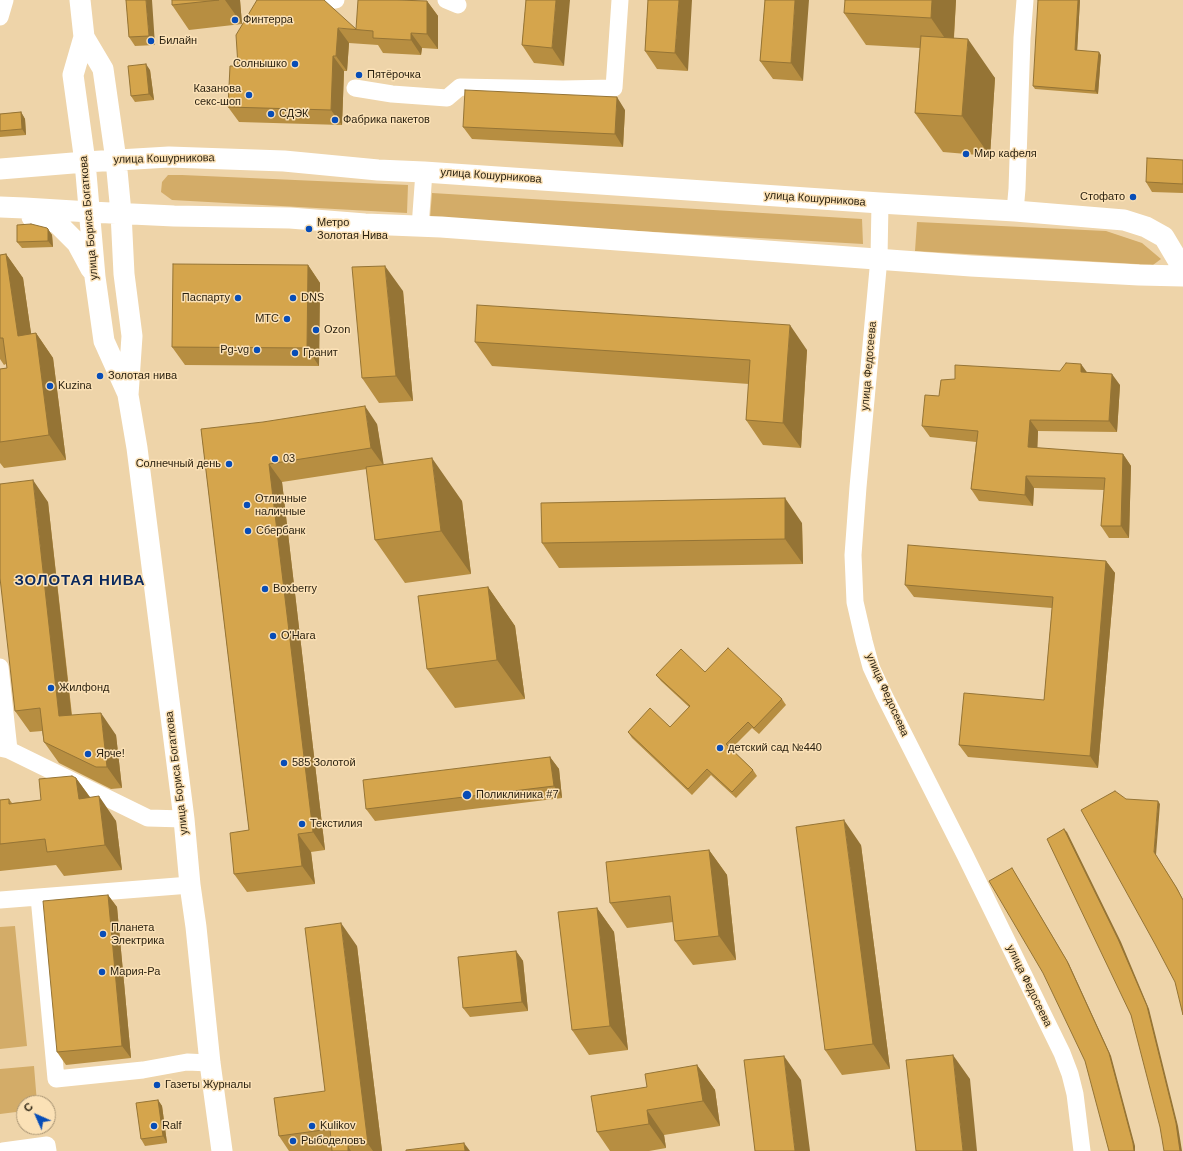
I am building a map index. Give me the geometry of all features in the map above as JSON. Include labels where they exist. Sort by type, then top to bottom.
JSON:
[{"type":"main road","name":"улица Бориса Богаткова","points":[[80,0],[84,37],[73,75],[85,162],[94,277],[104,341],[128,395]]},
{"type":"main road","name":"улица Бориса Богаткова","points":[[84,37],[103,69],[116,160],[121,213],[124,274],[132,336],[128,395],[137,448],[184,819],[210,1063],[222,1151]]},
{"type":"main road","name":"улица Кошурникова","points":[[0,169],[169,157],[284,160],[378,170],[1015,211],[1124,220],[1146,227],[1164,237],[1183,269]]},
{"type":"main road","points":[[0,207],[174,216],[290,218],[365,224],[441,227],[879,258],[971,266],[1183,276]]},
{"type":"main road","points":[[0,212],[31,216],[57,223],[77,243],[94,277]]},
{"type":"street","points":[[0,17],[5,0]]},
{"type":"street","points":[[314,0],[336,0]]},
{"type":"street","points":[[355,88],[392,94],[448,98],[460,87],[563,89],[614,88],[620,0]]},
{"type":"street","points":[[1015,211],[1025,0]]},
{"type":"street","name":"улица Кошурникова","points":[[420,227],[424,172]]},
{"type":"street","name":"улица Федосеева","points":[[880,203],[879,258],[853,555],[855,602],[871,667],[1062,1053],[1070,1074],[1075,1094],[1082,1151]]},
{"type":"street","points":[[0,667],[4,749],[148,818],[184,819]]},
{"type":"street","points":[[0,900],[190,885]]},
{"type":"street","points":[[38,897],[56,1079],[143,1070],[186,1062],[210,1063]]},
{"type":"street","points":[[3,1151],[47,1145],[48,1151]]},
{"type":"shaded area","points":[[168,175],[408,185],[407,213],[172,200],[161,192],[162,182]]},
{"type":"shaded area","points":[[432,193],[862,219],[863,244],[430,219]]},
{"type":"shaded area","points":[[917,222],[1106,231],[1142,243],[1161,259],[1153,265],[915,251]]},
{"type":"shaded area","points":[[15,926],[27,1046],[0,1049],[0,927]]},
{"type":"shaded area","points":[[34,1066],[36,1095],[16,1095],[16,1112],[0,1114],[0,1069]]},
{"type":"building","points":[[126,0],[146,0],[149,36],[129,37]]},
{"type":"building","points":[[172,0],[219,0],[172,5]]},
{"type":"building","points":[[257,0],[324,0],[356,29],[358,0],[427,1],[427,34],[411,33],[411,40],[373,38],[373,31],[338,28],[336,56],[333,56],[331,110],[228,107],[230,66],[238,66],[236,35]]},
{"type":"building","points":[[526,0],[556,0],[552,48],[522,45]]},
{"type":"building","points":[[648,0],[679,0],[675,53],[645,51]]},
{"type":"building","points":[[765,0],[795,0],[791,63],[760,61]]},
{"type":"building","points":[[845,0],[932,0],[931,18],[844,13]]},
{"type":"building","points":[[1038,0],[1078,0],[1075,50],[1099,52],[1095,91],[1033,86]]},
{"type":"building","points":[[921,36],[968,39],[962,116],[915,113]]},
{"type":"building","points":[[146,64],[149,94],[131,96],[128,66]]},
{"type":"building","points":[[465,90],[617,97],[615,134],[463,127]]},
{"type":"building","points":[[21,112],[22,129],[0,131],[0,114]]},
{"type":"building","points":[[1147,158],[1183,160],[1183,184],[1146,182]]},
{"type":"building","points":[[31,224],[48,229],[48,241],[17,242],[17,225]]},
{"type":"building","points":[[6,254],[18,336],[36,333],[49,435],[0,442],[0,369],[7,368],[3,338],[0,338],[0,255]]},
{"type":"building","points":[[173,264],[308,265],[307,348],[172,347]]},
{"type":"building","points":[[385,266],[396,376],[362,378],[352,267]]},
{"type":"building","points":[[477,305],[790,325],[783,423],[746,420],[750,360],[475,342]]},
{"type":"building","points":[[1066,363],[1081,364],[1081,372],[1112,374],[1109,421],[1030,420],[1028,447],[1123,454],[1121,526],[1101,526],[1105,478],[1026,476],[1025,495],[971,489],[978,431],[922,426],[925,395],[939,396],[941,380],[955,379],[955,365],[1060,371]]},
{"type":"building","points":[[365,406],[371,448],[269,464],[313,832],[298,834],[302,866],[234,874],[230,833],[249,830],[201,429],[263,422]]},
{"type":"building","points":[[432,458],[441,531],[375,540],[366,467]]},
{"type":"building","points":[[33,480],[59,716],[101,713],[107,767],[96,767],[44,742],[40,708],[15,711],[0,578],[0,484]]},
{"type":"building","points":[[785,498],[785,539],[542,543],[541,503]]},
{"type":"building","points":[[908,545],[1106,561],[1090,756],[959,745],[964,693],[1044,700],[1053,597],[905,585]]},
{"type":"building","points":[[488,587],[497,660],[427,669],[418,596]]},
{"type":"building","points":[[728,648],[782,699],[754,728],[748,722],[726,744],[753,770],[732,792],[707,769],[688,789],[628,732],[650,708],[670,727],[690,706],[656,675],[681,649],[705,672]]},
{"type":"building","points":[[550,757],[554,786],[366,809],[363,780]]},
{"type":"building","points":[[72,776],[76,778],[79,799],[99,796],[105,845],[47,852],[45,839],[0,844],[0,800],[9,799],[9,804],[41,800],[39,779]]},
{"type":"building","points":[[1115,791],[1126,799],[1158,801],[1154,852],[1183,900],[1183,1015],[1175,982],[1081,810]]},
{"type":"building","points":[[844,820],[873,1044],[825,1050],[796,827]]},
{"type":"building","points":[[1064,829],[1118,939],[1147,1006],[1176,1123],[1180,1151],[1164,1151],[1160,1127],[1131,1015],[1047,839]]},
{"type":"building","points":[[709,850],[719,936],[675,941],[670,896],[610,903],[606,862]]},
{"type":"building","points":[[1012,868],[1067,961],[1109,1053],[1134,1151],[1109,1151],[1085,1061],[1043,973],[989,881]]},
{"type":"building","points":[[108,895],[122,1046],[57,1052],[43,901]]},
{"type":"building","points":[[597,908],[610,1026],[572,1030],[558,912]]},
{"type":"building","points":[[341,923],[368,1144],[348,1146],[348,1151],[332,1151],[330,1129],[279,1136],[274,1098],[325,1091],[305,928]]},
{"type":"building","points":[[516,951],[522,1002],[463,1008],[458,957]]},
{"type":"building","points":[[953,1055],[963,1151],[916,1151],[906,1060]]},
{"type":"building","points":[[784,1056],[795,1151],[755,1151],[744,1060]]},
{"type":"building","points":[[697,1065],[703,1101],[647,1110],[649,1124],[597,1132],[591,1096],[647,1087],[645,1074]]},
{"type":"building","name":"Ralf","points":[[158,1100],[163,1136],[141,1139],[136,1103]]},
{"type":"building","points":[[464,1143],[465,1151],[406,1151],[406,1150]]},
{"type":"place","name":"Финтерра","points":[[235,20]]},
{"type":"place","name":"Билайн","points":[[151,41]]},
{"type":"place","name":"Солнышко","points":[[295,64]]},
{"type":"place","name":"Пятёрочка","points":[[359,75]]},
{"type":"place","name":"Казанова секс-шоп","points":[[249,95]]},
{"type":"place","name":"СДЭК","points":[[271,114]]},
{"type":"place","name":"Фабрика пакетов","points":[[335,120]]},
{"type":"place","name":"Мир кафеля","points":[[966,154]]},
{"type":"place","name":"Стофато","points":[[1133,197]]},
{"type":"place","name":"Метро Золотая Нива","points":[[309,229]]},
{"type":"place","name":"Паспарту","points":[[238,298]]},
{"type":"place","name":"DNS","points":[[293,298]]},
{"type":"place","name":"МТС","points":[[287,319]]},
{"type":"place","name":"Ozon","points":[[316,330]]},
{"type":"place","name":"Pg-vg","points":[[257,350]]},
{"type":"place","name":"Гранит","points":[[295,353]]},
{"type":"place","name":"Золотая нива","points":[[100,376]]},
{"type":"place","name":"Kuzina","points":[[50,386]]},
{"type":"place","name":"03","points":[[275,459]]},
{"type":"place","name":"Солнечный день","points":[[229,464]]},
{"type":"place","name":"Отличные наличные","points":[[247,505]]},
{"type":"place","name":"Сбербанк","points":[[248,531]]},
{"type":"place","name":"Boxberry","points":[[265,589]]},
{"type":"place","name":"O'Hara","points":[[273,636]]},
{"type":"place","name":"Жилфонд","points":[[51,688]]},
{"type":"place","name":"детский сад №440","points":[[720,748]]},
{"type":"place","name":"Ярче!","points":[[88,754]]},
{"type":"place","name":"585 Золотой","points":[[284,763]]},
{"type":"place","name":"Поликлиника #7","points":[[467,795]]},
{"type":"place","name":"Текстилия","points":[[302,824]]},
{"type":"place","name":"Планета Электрика","points":[[103,934]]},
{"type":"place","name":"Мария-Ра","points":[[102,972]]},
{"type":"place","name":"Газеты Журналы","points":[[157,1085]]},
{"type":"place","name":"Ralf","points":[[154,1126]]},
{"type":"place","name":"Kulikov","points":[[312,1126]]},
{"type":"place","name":"Рыбоделовъ","points":[[293,1141]]},
{"type":"district","name":"ЗОЛОТАЯ НИВА","points":[[80,581]]}]
